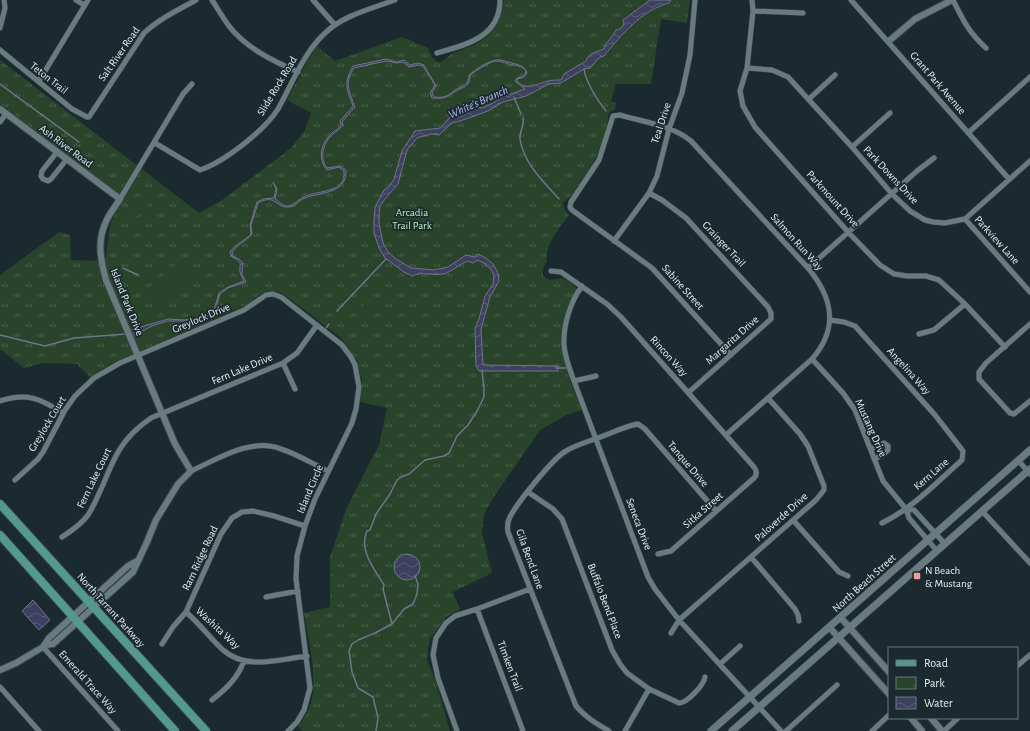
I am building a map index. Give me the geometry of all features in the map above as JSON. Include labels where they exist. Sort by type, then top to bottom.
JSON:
[{"type":"main road","name":"North Beach Street","points":[[711,731],[830,628],[1030,450]]},
{"type":"main road","name":"North Beach Street","points":[[732,731],[1029,471]]},
{"type":"main road","name":"North Tarrant Parkway","points":[[0,504],[206,731]]},
{"type":"main road","points":[[0,535],[175,731]]},
{"type":"street","points":[[0,28],[5,8],[4,0]]},
{"type":"street","points":[[76,0],[84,5]]},
{"type":"street","points":[[39,81],[88,0]]},
{"type":"street","name":"Salt River Road","points":[[89,117],[144,33],[165,17],[196,0]]},
{"type":"street","points":[[212,0],[228,25],[256,51],[267,58],[298,72]]},
{"type":"street","points":[[313,0],[335,25]]},
{"type":"street","name":"Slide Rock Road","points":[[155,142],[200,170],[213,165],[264,127],[277,110],[300,66],[313,46],[324,34],[346,18],[395,0]]},
{"type":"street","points":[[437,53],[467,45],[489,30],[497,18],[500,0]]},
{"type":"street","name":"Teal Drive","points":[[614,241],[649,193],[657,176],[669,129],[682,93],[690,54],[695,0]]},
{"type":"street","name":"Parkmount Drive","points":[[752,0],[753,11],[747,68],[740,91],[742,106],[755,127],[848,232],[880,265],[894,274],[926,276],[939,280],[1005,347]]},
{"type":"street","name":"Grant Park Avenue","points":[[851,0],[889,41],[1009,179]]},
{"type":"street","points":[[889,41],[915,19],[953,0],[963,21],[973,36],[986,48]]},
{"type":"street","points":[[753,11],[803,13]]},
{"type":"street","name":"Teton Trail","points":[[0,50],[72,109],[87,118],[89,117]]},
{"type":"street","name":"Park Downs Drive","points":[[747,68],[772,70],[779,72],[788,78],[809,99],[892,194],[910,211],[925,220],[933,222],[945,223],[964,219]]},
{"type":"street","points":[[809,99],[835,75]]},
{"type":"street","points":[[968,133],[1030,77]]},
{"type":"street","name":"Island Park Drive","points":[[191,471],[175,444],[122,319],[106,280],[100,253],[101,236],[105,223],[183,94],[192,84]]},
{"type":"street","name":"Ash River Road","points":[[0,109],[120,199]]},
{"type":"street","points":[[852,147],[890,113]]},
{"type":"street","points":[[0,122],[6,114]]},
{"type":"street","name":"Salmon Run Way","points":[[614,241],[570,207],[571,202],[599,160],[613,116],[620,115],[669,129],[684,135],[692,141],[819,282],[829,303],[830,320],[829,329],[822,349],[812,360],[726,435]]},
{"type":"street","points":[[57,152],[42,171],[42,179],[48,181],[51,179],[67,159]]},
{"type":"street","points":[[808,268],[917,171],[934,158]]},
{"type":"street","points":[[964,219],[1030,161]]},
{"type":"street","name":"Grainger Trail","points":[[649,193],[662,200],[686,218],[768,307],[772,313],[771,319]]},
{"type":"street","name":"Parkview Lane","points":[[964,219],[1030,292]]},
{"type":"street","name":"Sabine Street","points":[[614,241],[652,268],[731,355]]},
{"type":"street","name":"Rincon Way","points":[[551,271],[561,272],[607,304],[621,317],[689,392],[754,467],[757,473]]},
{"type":"street","name":"Seneca Drive","points":[[582,286],[573,301],[568,317],[564,335],[566,356],[648,577],[655,589],[679,620],[782,731]]},
{"type":"street","name":"Island Circle","points":[[270,294],[281,297],[342,345],[351,357],[357,373],[359,387],[352,423],[315,499],[298,549],[296,579],[310,682],[309,696],[301,717],[288,731]]},
{"type":"street","name":"Greylock Drive","points":[[138,356],[244,310],[262,297],[270,294]]},
{"type":"street","points":[[919,334],[934,330],[964,304]]},
{"type":"street","name":"Margarita Drive","points":[[689,392],[771,319]]},
{"type":"street","name":"Angelina Way","points":[[830,320],[856,326],[935,415],[963,451]]},
{"type":"street","points":[[1030,324],[979,372],[979,379],[1010,413],[1014,414],[1030,401]]},
{"type":"street","name":"Fern Lake Drive","points":[[162,413],[283,363],[296,353],[317,325]]},
{"type":"street","name":"Greylock Court","points":[[15,480],[38,458],[63,413],[75,396],[90,382],[120,363],[138,356]]},
{"type":"street","name":"Mustang Drive","points":[[812,360],[843,393],[855,410],[883,481],[906,509],[909,518],[937,551]]},
{"type":"street","points":[[283,363],[295,389]]},
{"type":"street","points":[[574,381],[596,376]]},
{"type":"street","points":[[0,401],[14,396],[29,397],[48,404],[63,413]]},
{"type":"street","name":"Paloverde Drive","points":[[671,633],[679,620],[823,492],[824,486],[808,446],[800,434],[768,398]]},
{"type":"street","name":"Fern Lake Court","points":[[62,537],[78,526],[88,515],[96,501],[116,453],[131,433],[151,418],[162,413]]},
{"type":"street","name":"Gila Bend Lane","points":[[609,731],[580,712],[576,706],[508,532],[507,524],[510,516],[528,492],[558,456],[566,451],[635,425],[640,425],[644,429]]},
{"type":"street","name":"Tanque Drive","points":[[644,429],[716,511]]},
{"type":"street","points":[[870,449],[884,443],[888,446],[888,450],[883,455],[874,459]]},
{"type":"street","points":[[0,670],[44,646],[49,638],[76,619],[91,605],[133,572],[160,514],[178,484],[191,471],[240,449],[263,445],[280,448],[328,472]]},
{"type":"street","name":"Kern Lane","points":[[882,524],[906,509],[962,460],[963,451]]},
{"type":"street","points":[[1018,460],[1029,471]]},
{"type":"street","name":"Sitka Street","points":[[658,554],[671,552],[754,478],[757,473]]},
{"type":"street","name":"Buffalo Bend Place","points":[[528,492],[553,508],[562,519],[616,658],[627,673],[649,689],[678,704],[684,702],[700,688],[705,677]]},
{"type":"street","name":"Mustang Drive","points":[[906,509],[914,510],[945,544]]},
{"type":"street","name":"Ram Ridge Road","points":[[162,644],[173,627],[186,612],[221,534],[232,518],[242,512],[253,511],[305,526]]},
{"type":"street","points":[[982,511],[1030,564]]},
{"type":"street","points":[[793,520],[839,572],[848,576]]},
{"type":"street","points":[[750,557],[795,609],[799,621]]},
{"type":"street","points":[[457,731],[438,678],[433,655],[436,638],[446,623],[455,616],[478,609],[530,588]]},
{"type":"street","points":[[266,597],[298,591]]},
{"type":"street","name":"Timken Trail","points":[[478,609],[524,731]]},
{"type":"street","name":"Washita Way","points":[[186,612],[198,622],[230,656],[244,661],[260,662],[307,656]]},
{"type":"street","points":[[841,618],[888,671]]},
{"type":"street","points":[[830,628],[888,693]]},
{"type":"street","name":"Emerald Trace Way","points":[[44,646],[118,731]]},
{"type":"street","points":[[720,664],[740,646]]},
{"type":"street","points":[[1018,665],[1030,655]]},
{"type":"street","points":[[212,700],[227,688],[239,674],[244,661]]},
{"type":"street","points":[[786,731],[837,685]]},
{"type":"street","points":[[0,687],[39,731]]},
{"type":"street","points":[[625,731],[649,689]]},
{"type":"street","points":[[872,731],[888,716]]},
{"type":"street","points":[[912,719],[922,731]]},
{"type":"street","points":[[932,719],[943,731],[957,719]]},
{"type":"green space","name":"Arcadia Trail Park","points":[[504,0],[690,0],[687,23],[661,19],[651,84],[616,84],[611,101],[616,103],[615,109],[609,113],[601,146],[592,165],[572,195],[563,203],[564,209],[569,215],[550,243],[547,262],[543,268],[543,276],[550,280],[563,278],[575,286],[576,289],[566,313],[562,348],[570,381],[582,410],[568,414],[540,430],[493,498],[484,514],[482,533],[492,573],[453,592],[460,610],[447,616],[430,639],[427,660],[436,682],[450,731],[302,731],[298,726],[309,708],[313,684],[312,660],[304,613],[330,607],[330,557],[347,507],[379,445],[387,408],[360,402],[362,381],[357,361],[341,338],[282,293],[276,291],[262,293],[246,305],[115,362],[90,377],[77,364],[43,363],[24,368],[0,349],[0,275],[59,232],[70,235],[71,260],[105,261],[111,222],[124,198],[0,104],[0,60],[199,213],[222,200],[291,148],[305,130],[311,113],[287,100],[317,46],[335,61],[402,37],[428,48],[432,57],[438,62],[445,60],[453,53],[480,42],[490,32],[498,20]]},
{"type":"green space","points":[[144,200],[149,205],[136,217],[131,211]]},
{"type":"green space","points":[[152,208],[157,214],[144,226],[139,220]]},
{"type":"green space","points":[[182,260],[195,275],[160,305],[147,290]]},
{"type":"green space","points":[[368,301],[374,307],[364,318],[357,312]]},
{"type":"water","points":[[650,0],[671,0],[669,3],[659,6],[641,17],[604,56],[600,57],[590,68],[584,69],[561,83],[549,84],[526,96],[503,102],[488,111],[452,123],[439,135],[431,134],[417,138],[407,150],[398,184],[380,206],[379,223],[383,243],[388,252],[411,268],[434,270],[448,267],[466,255],[474,257],[478,254],[493,264],[498,273],[499,281],[490,297],[481,329],[483,365],[558,366],[558,371],[479,371],[476,366],[475,328],[485,296],[493,284],[494,276],[492,271],[478,260],[473,263],[468,261],[443,274],[420,274],[412,276],[404,272],[385,258],[379,248],[374,233],[375,207],[384,190],[389,187],[394,179],[402,151],[415,131],[440,128],[451,116],[472,106],[482,108],[502,97],[525,89],[515,81],[517,78],[522,77],[525,74],[526,71],[524,69],[520,66],[496,61],[489,63],[470,75],[469,82],[466,86],[448,96],[463,86],[468,81],[469,75],[478,68],[486,64],[496,60],[502,60],[517,64],[524,68],[527,72],[526,75],[524,77],[517,79],[517,81],[524,86],[532,86],[550,81],[561,80],[564,74],[586,61],[590,54],[604,49],[616,30],[620,29],[624,24],[623,20]]},
{"type":"water","points":[[386,59],[397,62],[404,60],[410,65],[418,63],[424,65],[436,86],[432,93],[434,97],[448,96],[446,97],[441,98],[432,98],[430,93],[435,85],[423,66],[418,65],[409,67],[403,62],[397,63],[386,61],[354,68],[349,78],[348,87],[355,107],[342,122],[343,125],[327,141],[323,150],[323,160],[327,168],[340,166],[346,170],[345,178],[342,184],[332,191],[305,198],[294,205],[289,207],[284,207],[272,200],[264,200],[258,203],[251,225],[252,234],[232,253],[232,256],[239,259],[243,263],[242,274],[246,282],[228,288],[220,294],[215,311],[208,317],[185,321],[167,321],[152,326],[133,336],[131,330],[168,319],[185,320],[208,316],[214,310],[219,293],[228,287],[244,281],[240,272],[240,263],[232,257],[230,252],[251,234],[250,225],[257,202],[263,199],[274,198],[276,189],[273,182],[277,189],[275,199],[286,206],[293,205],[308,195],[335,188],[340,184],[343,179],[344,171],[339,167],[327,170],[321,156],[325,141],[341,125],[340,121],[353,106],[349,95],[347,82],[353,66]]},
{"type":"water","points":[[407,554],[416,558],[420,567],[416,576],[407,580],[398,576],[394,567],[398,558]]},
{"type":"water","points":[[33,600],[50,620],[39,630],[22,611]]},
{"type":"waterway","points":[[584,69],[592,91],[606,111]]},
{"type":"waterway","points":[[0,84],[79,142]]},
{"type":"waterway","points":[[514,97],[521,114]]},
{"type":"waterway","points":[[523,118],[520,134],[522,148],[535,172],[559,199]]},
{"type":"waterway","points":[[337,311],[386,259]]},
{"type":"waterway","points":[[123,268],[138,275]]},
{"type":"waterway","points":[[326,328],[329,324]]},
{"type":"waterway","points":[[0,335],[45,346],[74,338],[126,334]]},
{"type":"waterway","points":[[556,368],[567,368]]},
{"type":"waterway","name":"White's Branch","points":[[392,624],[383,589],[384,585],[372,566],[366,552],[365,538],[367,531],[370,530],[376,514],[390,494],[397,480],[409,474],[425,460],[444,456],[449,453],[457,436],[468,425],[484,397],[482,370]]},
{"type":"waterway","name":"White's Branch","points":[[376,731],[378,718],[373,697],[358,688],[352,672],[349,651],[352,644],[392,624],[404,609],[413,604],[417,594],[418,584],[415,576]]},
{"type":"place","name":"N Beach & Mustang","points":[[917,576]]}]
